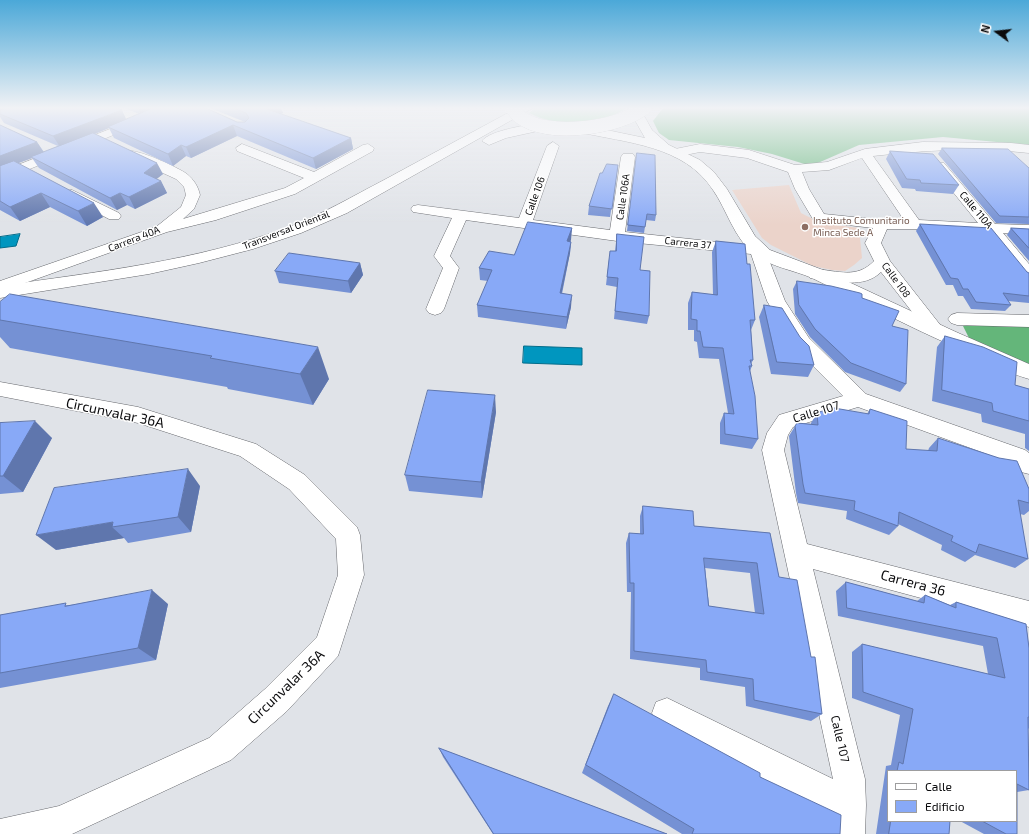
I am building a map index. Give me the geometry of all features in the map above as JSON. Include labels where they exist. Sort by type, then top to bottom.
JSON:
[{"type":"main road","name":"Transversal Oriental","points":[[0,280],[107,264],[204,245],[273,225],[336,200],[438,147]]},
{"type":"main road","name":"Transversal Oriental","points":[[0,292],[174,264],[251,246],[306,225],[367,197],[385,185],[455,147]]},
{"type":"main road","points":[[367,197],[421,176],[478,147]]},
{"type":"main road","name":"Calle 107","points":[[658,147],[675,152]]},
{"type":"main road","name":"Calle 107","points":[[667,147],[688,158],[715,180],[749,238],[758,250]]},
{"type":"main road","name":"Carrera 37","points":[[758,250],[816,274],[970,348],[1029,372]]},
{"type":"street","points":[[0,178],[78,147]]},
{"type":"street","name":"Carrera 40A","points":[[0,287],[24,277],[161,230],[187,209],[193,195],[191,186],[181,176],[119,147]]},
{"type":"street","points":[[161,230],[212,217],[290,191],[368,148],[365,147]]},
{"type":"street","name":"Calle 106","points":[[524,224],[553,147]]},
{"type":"street","points":[[675,152],[700,148],[749,154],[794,169],[829,166],[864,153],[915,147]]},
{"type":"street","name":"Calle 110A","points":[[924,147],[1029,274]]},
{"type":"street","points":[[963,147],[1029,150]]},
{"type":"street","points":[[47,148],[60,154]]},
{"type":"street","points":[[242,148],[315,177]]},
{"type":"street","points":[[1011,148],[1029,163]]},
{"type":"street","points":[[864,153],[914,224]]},
{"type":"street","name":"Calle 106A","points":[[617,236],[628,157]]},
{"type":"street","points":[[25,168],[39,175]]},
{"type":"street","points":[[794,169],[802,189],[819,218],[882,225],[914,224],[1029,230]]},
{"type":"street","points":[[59,186],[114,216]]},
{"type":"street","name":"Carrera 37","points":[[418,209],[617,236],[758,250]]},
{"type":"street","points":[[435,309],[451,268],[442,256],[461,215]]},
{"type":"street","name":"Calle 108","points":[[882,225],[873,243],[882,262],[906,295],[936,331]]},
{"type":"street","name":"Calle 107","points":[[758,250],[769,285],[776,301],[802,343],[859,399],[786,420],[778,433],[773,450],[849,779],[849,819]]},
{"type":"street","points":[[816,274],[864,276],[874,271],[882,262]]},
{"type":"street","points":[[957,319],[1029,321]]},
{"type":"street","name":"Circunvalar 36A","points":[[0,389],[138,415],[199,433],[248,450],[296,482],[348,535],[350,575],[328,646],[276,700],[220,749],[61,822],[5,834]]},
{"type":"street","points":[[859,399],[1023,460]]},
{"type":"street","name":"Carrera 36","points":[[797,553],[1029,614]]},
{"type":"street","points":[[667,712],[849,819]]},
{"type":"shaded area","name":"Instituto Comunitario Minca Sede A","points":[[789,185],[801,213],[821,223],[859,228],[862,258],[845,271],[832,270],[813,266],[771,245],[762,238],[732,190]]},
{"type":"green space","points":[[738,147],[855,147],[811,166],[772,154]]},
{"type":"green space","points":[[979,322],[1029,324],[1029,367],[972,344],[963,326]]},
{"type":"water","points":[[20,234],[16,246],[0,248],[0,237]]},
{"type":"water","points":[[524,346],[582,348],[582,365],[523,363]]},
{"type":"building","points":[[0,147],[24,147],[0,156]]},
{"type":"building","points":[[57,147],[123,147],[157,163],[144,173],[161,181],[129,197],[120,193],[110,198],[31,157]]},
{"type":"building","points":[[152,147],[178,147],[168,154]]},
{"type":"building","points":[[286,147],[334,147],[313,158]]},
{"type":"building","points":[[942,148],[1008,149],[1029,168],[1029,217],[1000,216]]},
{"type":"building","points":[[890,151],[933,154],[959,185],[921,183],[920,180],[907,179]]},
{"type":"building","points":[[637,153],[655,155],[656,215],[647,214],[645,227],[628,225]]},
{"type":"building","points":[[14,161],[94,203],[78,211],[41,193],[10,207],[0,201],[0,166]]},
{"type":"building","points":[[607,164],[618,165],[612,209],[589,206],[600,173],[602,173]]},
{"type":"building","points":[[528,222],[572,228],[567,241],[571,242],[560,293],[572,295],[567,317],[477,305],[492,270],[479,268],[489,251],[514,255]]},
{"type":"building","points":[[920,224],[991,228],[1029,273],[1029,296],[1003,293],[1011,305],[976,302],[968,289],[963,289],[958,279],[951,278]]},
{"type":"building","points":[[1011,228],[1029,229],[1029,248]]},
{"type":"building","points":[[617,234],[644,237],[640,270],[650,271],[649,316],[615,311],[618,278],[607,277],[610,251],[616,251]]},
{"type":"building","points":[[716,241],[745,244],[747,264],[750,264],[755,320],[750,320],[753,360],[750,360],[752,366],[749,366],[755,396],[758,439],[725,434],[724,413],[734,414],[723,348],[703,347],[700,331],[697,331],[697,320],[691,319],[692,292],[717,295]]},
{"type":"building","points":[[289,253],[360,263],[348,281],[275,271]]},
{"type":"building","points":[[797,281],[831,286],[860,293],[862,294],[862,298],[899,311],[892,326],[908,330],[906,384],[851,363],[815,329],[799,305]]},
{"type":"building","points":[[10,294],[318,347],[300,374],[210,358],[212,356],[0,320],[0,302]]},
{"type":"building","points":[[764,305],[782,308],[800,337],[809,346],[814,365],[777,362]]},
{"type":"building","points":[[945,336],[983,347],[1017,362],[1015,385],[1029,389],[1029,421],[993,411],[992,403],[942,390]]},
{"type":"building","points":[[428,390],[495,395],[481,482],[405,475]]},
{"type":"building","points":[[834,408],[869,414],[870,409],[907,421],[906,449],[937,451],[938,438],[999,458],[1017,461],[1029,489],[1029,503],[1018,500],[1028,559],[979,544],[976,553],[951,541],[953,536],[899,512],[898,526],[854,510],[855,501],[805,493],[795,426],[797,423],[818,425],[817,413]]},
{"type":"building","points":[[35,421],[3,476],[0,476],[0,423]]},
{"type":"building","points":[[188,469],[178,517],[112,527],[113,522],[36,535],[54,488]]},
{"type":"building","points":[[643,506],[693,511],[694,526],[770,533],[779,577],[797,580],[811,657],[815,657],[822,714],[754,700],[753,679],[707,672],[706,660],[634,651],[634,583],[630,583],[629,533],[643,534]],"holes":[[[704,558],[757,563],[764,614],[709,606]]]},
{"type":"building","points":[[846,582],[924,603],[925,595],[956,608],[956,602],[1026,624],[1029,648],[1029,790],[1017,784],[1017,770],[897,770],[899,762],[903,764],[913,709],[863,692],[862,644],[1005,678],[997,638],[847,608]]},
{"type":"building","points":[[152,590],[138,648],[0,673],[0,615],[66,603],[65,606]]},
{"type":"building","points":[[614,694],[760,773],[760,777],[841,815],[840,834],[692,834],[694,829],[586,765]]},
{"type":"building","points":[[439,748],[667,834],[494,834]]},
{"type":"building","points":[[891,822],[950,822],[949,834],[889,834]]},
{"type":"building","points":[[984,822],[1017,822],[1017,834],[1006,834]]},
{"type":"place","name":"Instituto Comunitario Minca Sede A","points":[[805,227]]}]
